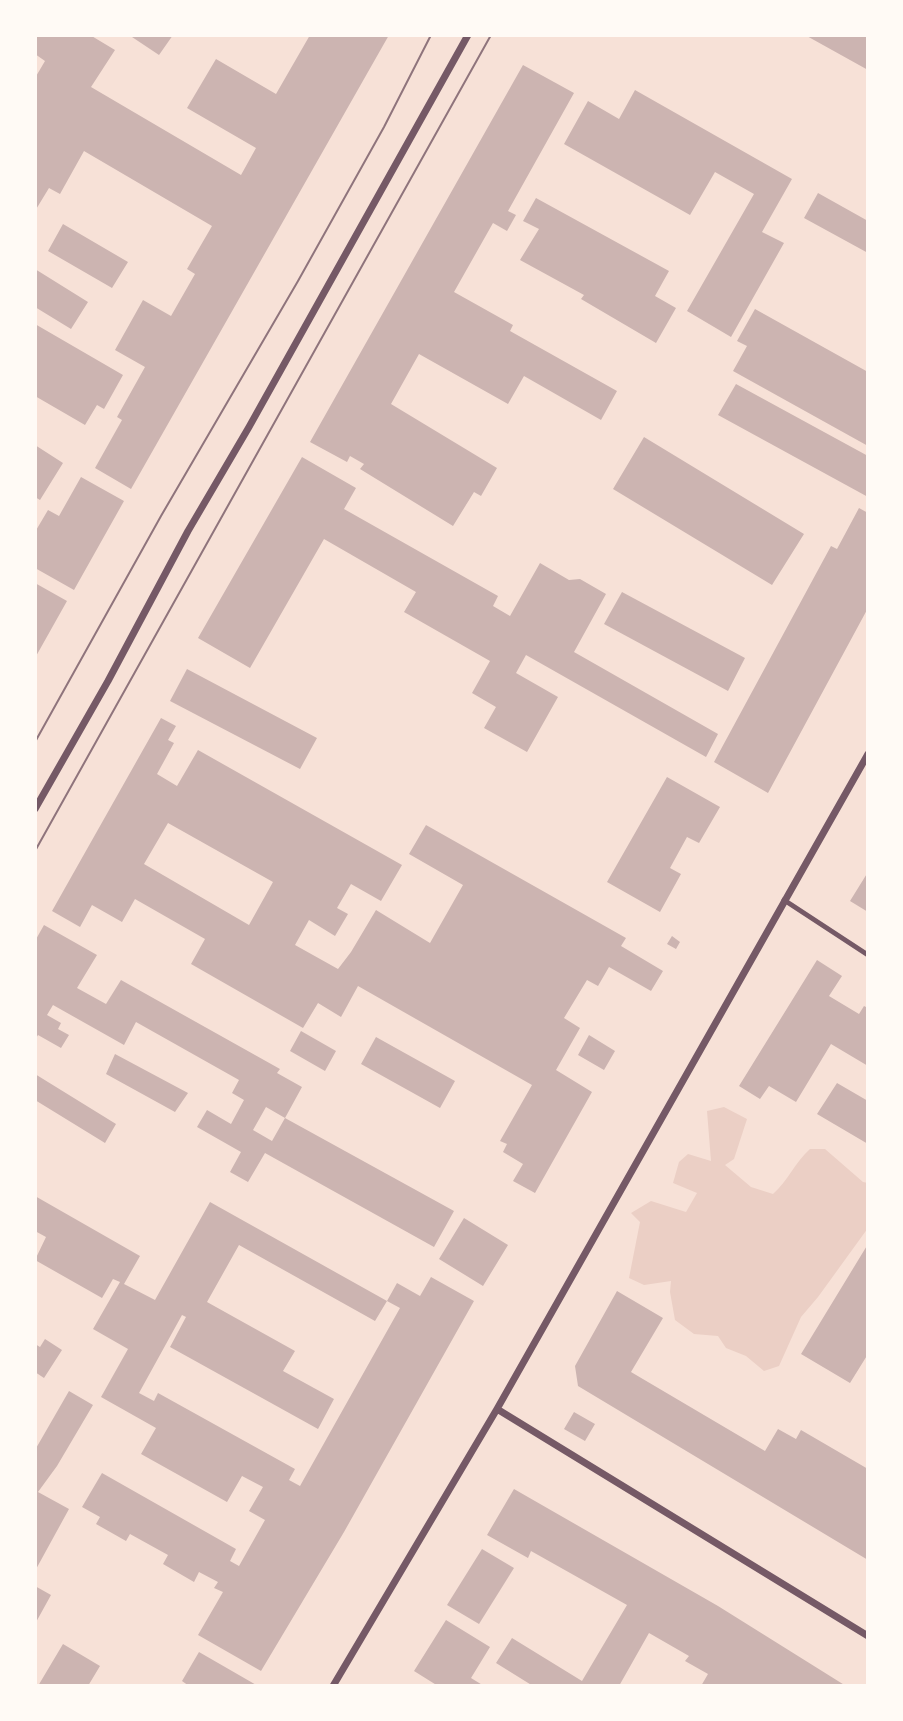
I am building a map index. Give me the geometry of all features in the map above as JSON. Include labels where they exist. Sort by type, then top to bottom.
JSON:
[{"type":"street","points":[[35,809],[108,681],[188,531],[468,35]]},
{"type":"street","points":[[332,1686],[497,1409],[868,754]]},
{"type":"street","points":[[497,1409],[868,1636]]},
{"type":"lane","points":[[784,900],[868,955]]},
{"type":"shaded area","points":[[724,1107],[747,1119],[734,1159],[725,1165],[751,1187],[773,1194],[810,1149],[825,1149],[863,1182],[868,1183],[868,1228],[801,1317],[779,1366],[764,1371],[746,1356],[726,1348],[718,1336],[694,1334],[675,1320],[670,1292],[671,1281],[644,1285],[629,1278],[640,1222],[631,1213],[651,1201],[686,1212],[697,1193],[673,1183],[679,1162],[688,1154],[711,1161],[707,1111]]},
{"type":"building","points":[[35,35],[90,35],[115,50],[91,87],[241,175],[256,148],[187,108],[216,59],[276,94],[310,35],[389,35],[131,489],[95,468],[122,420],[117,417],[145,367],[115,350],[143,300],[171,316],[195,274],[187,269],[212,226],[84,151],[60,194],[49,188],[35,211],[35,78],[45,61],[35,54]]},
{"type":"building","points":[[129,35],[173,35],[159,55]]},
{"type":"building","points":[[805,35],[868,35],[868,70]]},
{"type":"building","points":[[523,65],[574,93],[508,211],[516,215],[507,231],[493,223],[454,292],[513,325],[510,331],[617,391],[601,420],[524,376],[508,404],[419,354],[391,404],[497,468],[481,496],[474,492],[453,526],[360,469],[364,464],[350,456],[347,462],[310,442]]},
{"type":"building","points":[[635,90],[792,179],[762,232],[784,243],[731,337],[687,311],[754,194],[715,172],[690,215],[564,144],[588,101],[619,119]]},
{"type":"building","points":[[818,193],[868,221],[868,253],[804,218]]},
{"type":"building","points":[[536,198],[669,271],[655,296],[676,308],[656,343],[581,299],[584,295],[520,260],[539,229],[523,221]]},
{"type":"building","points":[[63,224],[128,262],[112,288],[48,251]]},
{"type":"building","points":[[35,269],[88,302],[71,329],[35,307]]},
{"type":"building","points":[[755,309],[868,372],[868,446],[733,371],[747,346],[737,341]]},
{"type":"building","points":[[35,324],[123,375],[104,409],[97,405],[85,425],[35,396]]},
{"type":"building","points":[[736,384],[868,456],[868,497],[718,415]]},
{"type":"building","points":[[644,437],[804,534],[772,585],[613,489]]},
{"type":"building","points":[[35,445],[63,463],[40,500],[35,497]]},
{"type":"building","points":[[302,457],[356,488],[344,509],[498,596],[493,606],[510,616],[540,563],[569,580],[580,579],[606,594],[574,652],[718,734],[706,757],[526,655],[516,673],[558,697],[527,752],[484,728],[496,707],[472,693],[490,661],[404,612],[416,592],[324,539],[250,668],[198,638]]},
{"type":"building","points":[[81,477],[124,501],[74,590],[35,568],[35,532],[48,510],[59,516]]},
{"type":"building","points":[[859,508],[868,513],[868,608],[768,793],[714,762],[831,546],[837,549]]},
{"type":"building","points":[[35,583],[67,601],[35,658]]},
{"type":"building","points":[[622,592],[745,658],[728,691],[604,624]]},
{"type":"building","points":[[187,669],[317,738],[300,769],[170,701]]},
{"type":"building","points":[[161,718],[176,726],[168,740],[174,743],[157,774],[177,786],[198,750],[402,865],[381,901],[351,884],[337,908],[348,914],[335,936],[309,920],[295,945],[338,969],[376,910],[430,943],[463,885],[409,854],[426,825],[626,938],[621,946],[663,971],[651,991],[609,967],[598,986],[587,980],[564,1018],[580,1028],[556,1070],[592,1092],[535,1193],[513,1181],[523,1164],[503,1152],[507,1144],[500,1141],[532,1085],[358,986],[341,1017],[318,1003],[303,1028],[191,964],[205,939],[135,899],[122,922],[92,905],[80,927],[52,911]],"holes":[[[168,823],[273,882],[249,925],[144,864]]]},
{"type":"building","points":[[667,777],[720,807],[699,843],[687,837],[670,868],[681,874],[660,912],[607,882]]},
{"type":"building","points":[[868,872],[868,912],[850,901]]},
{"type":"building","points":[[44,925],[97,955],[77,988],[106,1004],[121,980],[280,1069],[277,1073],[302,1087],[285,1118],[454,1211],[434,1247],[265,1153],[248,1182],[230,1172],[241,1152],[197,1127],[207,1110],[231,1124],[244,1100],[232,1093],[239,1080],[136,1022],[124,1045],[53,1005],[47,1015],[61,1023],[58,1029],[69,1035],[61,1048],[38,1035],[35,1040],[35,941]],"holes":[[[266,1107],[285,1118],[272,1141],[253,1130]]]},
{"type":"building","points":[[672,936],[680,942],[676,949],[667,944]]},
{"type":"building","points":[[817,960],[842,976],[829,996],[859,1014],[864,1006],[868,1008],[868,1066],[831,1044],[796,1102],[769,1086],[760,1099],[739,1086]]},
{"type":"building","points":[[301,1031],[336,1051],[325,1071],[290,1051]]},
{"type":"building","points":[[589,1035],[615,1051],[604,1070],[578,1055]]},
{"type":"building","points":[[376,1037],[455,1081],[440,1108],[361,1064]]},
{"type":"building","points":[[115,1054],[188,1093],[175,1112],[106,1074]]},
{"type":"building","points":[[35,1074],[116,1124],[105,1143],[35,1100]]},
{"type":"building","points":[[837,1083],[868,1101],[868,1144],[817,1114]]},
{"type":"building","points":[[35,1196],[140,1256],[124,1284],[155,1300],[210,1202],[387,1301],[397,1283],[420,1296],[431,1277],[474,1301],[344,1532],[261,1671],[198,1635],[223,1592],[214,1588],[218,1582],[199,1572],[194,1582],[163,1564],[168,1555],[130,1534],[126,1541],[96,1524],[100,1517],[82,1507],[102,1473],[236,1549],[230,1561],[239,1566],[265,1520],[249,1511],[263,1487],[242,1476],[227,1502],[141,1454],[156,1428],[101,1397],[128,1349],[93,1329],[120,1282],[113,1279],[102,1298],[35,1260],[46,1237],[35,1231]],"holes":[[[239,1245],[375,1321],[387,1301],[400,1308],[300,1486],[289,1480],[295,1469],[158,1393],[154,1401],[139,1393],[182,1315],[186,1317],[170,1347],[318,1429],[334,1399],[283,1371],[295,1351],[207,1302]]]},
{"type":"building","points":[[464,1218],[508,1245],[483,1286],[439,1259]]},
{"type":"building","points":[[868,1244],[868,1354],[850,1383],[801,1354]]},
{"type":"building","points":[[617,1291],[663,1318],[631,1372],[765,1451],[778,1429],[796,1439],[801,1430],[868,1469],[868,1560],[578,1386],[575,1366]]},
{"type":"building","points":[[45,1339],[62,1350],[44,1378],[35,1372],[35,1344],[40,1347]]},
{"type":"building","points":[[69,1391],[93,1405],[57,1466],[38,1492],[69,1509],[35,1571],[35,1450]]},
{"type":"building","points":[[574,1412],[595,1424],[585,1441],[564,1429]]},
{"type":"building","points":[[514,1489],[718,1606],[846,1686],[701,1686],[708,1674],[685,1661],[689,1656],[649,1633],[619,1686],[533,1686],[496,1663],[512,1638],[582,1681],[627,1605],[531,1551],[528,1558],[487,1535]]},
{"type":"building","points":[[482,1549],[514,1568],[479,1624],[447,1605]]},
{"type":"building","points":[[35,1586],[51,1595],[35,1624]]},
{"type":"building","points":[[446,1620],[490,1647],[471,1678],[484,1686],[438,1686],[414,1671]]},
{"type":"building","points":[[63,1644],[100,1666],[88,1686],[38,1686]]},
{"type":"building","points":[[199,1652],[258,1686],[189,1686],[182,1681]]},
{"type":"tram line","points":[[35,742],[161,516],[298,281],[384,127],[431,35]]},
{"type":"tram line","points":[[35,851],[491,35]]}]
